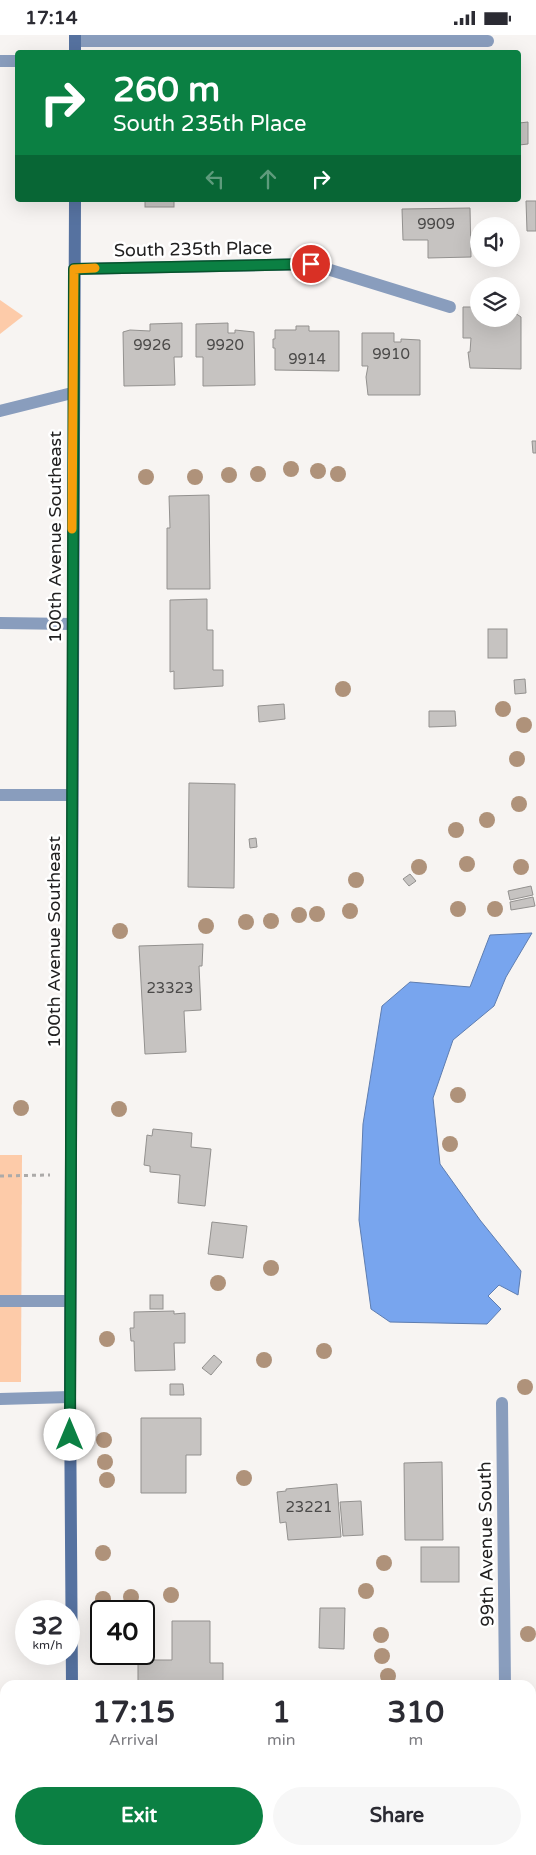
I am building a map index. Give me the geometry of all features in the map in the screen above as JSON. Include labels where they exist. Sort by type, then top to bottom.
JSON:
[{"type":"street","points":[[75,43],[488,41]]},
{"type":"street","points":[[0,61],[15,61]]},
{"type":"street","name":"100th Avenue Southeast","points":[[72,1680],[70,1301],[72,393],[75,202]]},
{"type":"street","name":"South 235th Place","points":[[74,269],[311,264],[450,307]]},
{"type":"street","points":[[0,411],[72,393]]},
{"type":"street","points":[[0,623],[72,624]]},
{"type":"street","points":[[0,795],[72,795]]},
{"type":"street","points":[[0,1301],[70,1301]]},
{"type":"street","points":[[0,1399],[70,1397]]},
{"type":"street","name":"99th Avenue South","points":[[502,1403],[505,1680]]},
{"type":"path","points":[[0,1176],[71,1175]]},
{"type":"shaded area","points":[[0,300],[23,316],[0,334]]},
{"type":"shaded area","points":[[0,1155],[22,1155],[21,1382],[0,1382]]},
{"type":"water","points":[[532,933],[506,977],[494,1006],[453,1040],[433,1098],[440,1164],[480,1220],[521,1271],[518,1295],[499,1285],[488,1296],[501,1309],[487,1324],[390,1322],[371,1309],[359,1220],[363,1124],[382,1006],[410,982],[470,987],[490,935]]},
{"type":"building","points":[[528,122],[528,144],[521,145],[521,123]]},
{"type":"building","points":[[526,201],[536,201],[536,231],[527,231]]},
{"type":"building","points":[[145,202],[174,202],[174,207],[145,207]]},
{"type":"building","points":[[470,208],[470,257],[428,258],[428,240],[403,240],[402,209]]},
{"type":"building","points":[[463,307],[470,307],[470,327],[520,327],[520,316],[521,369],[470,368],[468,352],[470,352],[471,338],[463,338]]},
{"type":"building","points":[[182,323],[182,357],[174,357],[175,385],[124,386],[123,332],[130,330],[150,331],[150,324]]},
{"type":"building","points":[[228,323],[228,333],[235,333],[235,330],[254,332],[255,385],[203,386],[203,357],[196,357],[196,324]]},
{"type":"building","points":[[296,326],[309,326],[309,331],[339,331],[339,371],[275,370],[273,339],[275,339],[275,330],[296,330]]},
{"type":"building","points":[[362,333],[394,333],[394,342],[401,342],[401,339],[420,340],[420,395],[368,395],[366,377],[368,366],[362,366]]},
{"type":"building","points":[[532,441],[536,441],[536,453],[533,453]]},
{"type":"building","points":[[209,495],[210,589],[167,589],[167,528],[170,528],[169,496]]},
{"type":"building","points":[[207,599],[207,630],[213,630],[213,670],[223,670],[223,686],[174,689],[174,671],[170,672],[170,600]]},
{"type":"building","points":[[488,629],[507,629],[507,658],[488,658]]},
{"type":"building","points":[[525,679],[526,693],[515,694],[514,680]]},
{"type":"building","points":[[284,704],[285,719],[259,722],[258,706]]},
{"type":"building","points":[[429,711],[455,711],[456,726],[429,727]]},
{"type":"building","points":[[189,783],[235,784],[234,888],[188,887]]},
{"type":"building","points":[[256,838],[257,847],[250,848],[249,839]]},
{"type":"building","points":[[410,874],[416,881],[409,886],[403,879]]},
{"type":"building","points":[[531,886],[533,895],[510,900],[508,891]]},
{"type":"building","points":[[533,897],[535,906],[511,910],[510,902]]},
{"type":"building","points":[[203,944],[202,966],[199,966],[201,1010],[184,1011],[186,1052],[145,1054],[139,946]]},
{"type":"building","points":[[153,1129],[192,1133],[191,1147],[211,1149],[205,1206],[178,1203],[180,1175],[150,1172],[150,1166],[144,1165],[147,1135],[152,1136]]},
{"type":"building","points":[[212,1222],[247,1226],[243,1258],[208,1254]]},
{"type":"building","points":[[150,1295],[163,1295],[163,1309],[150,1309]]},
{"type":"building","points":[[174,1311],[174,1314],[185,1313],[185,1343],[174,1343],[175,1370],[135,1371],[134,1341],[131,1341],[130,1328],[134,1328],[134,1312]]},
{"type":"building","points":[[214,1355],[222,1362],[211,1375],[202,1368]]},
{"type":"building","points":[[170,1384],[183,1384],[184,1395],[170,1395]]},
{"type":"building","points":[[141,1418],[201,1418],[201,1455],[186,1455],[186,1493],[141,1493]]},
{"type":"building","points":[[442,1462],[443,1540],[405,1540],[404,1463]]},
{"type":"building","points":[[337,1484],[341,1537],[288,1540],[286,1522],[280,1523],[277,1492],[286,1491],[286,1489]]},
{"type":"building","points":[[361,1501],[363,1535],[343,1536],[340,1502]]},
{"type":"building","points":[[421,1547],[459,1547],[459,1582],[421,1582]]},
{"type":"building","points":[[320,1608],[345,1608],[344,1649],[319,1648]]},
{"type":"building","points":[[172,1621],[210,1621],[210,1663],[223,1663],[223,1680],[138,1680],[138,1665],[155,1665],[155,1660],[172,1660]]},
{"type":"slow traffic","points":[[72,529],[74,269],[95,268]]},
{"type":"route","points":[[70,1435],[72,412],[74,269],[311,264]]}]
